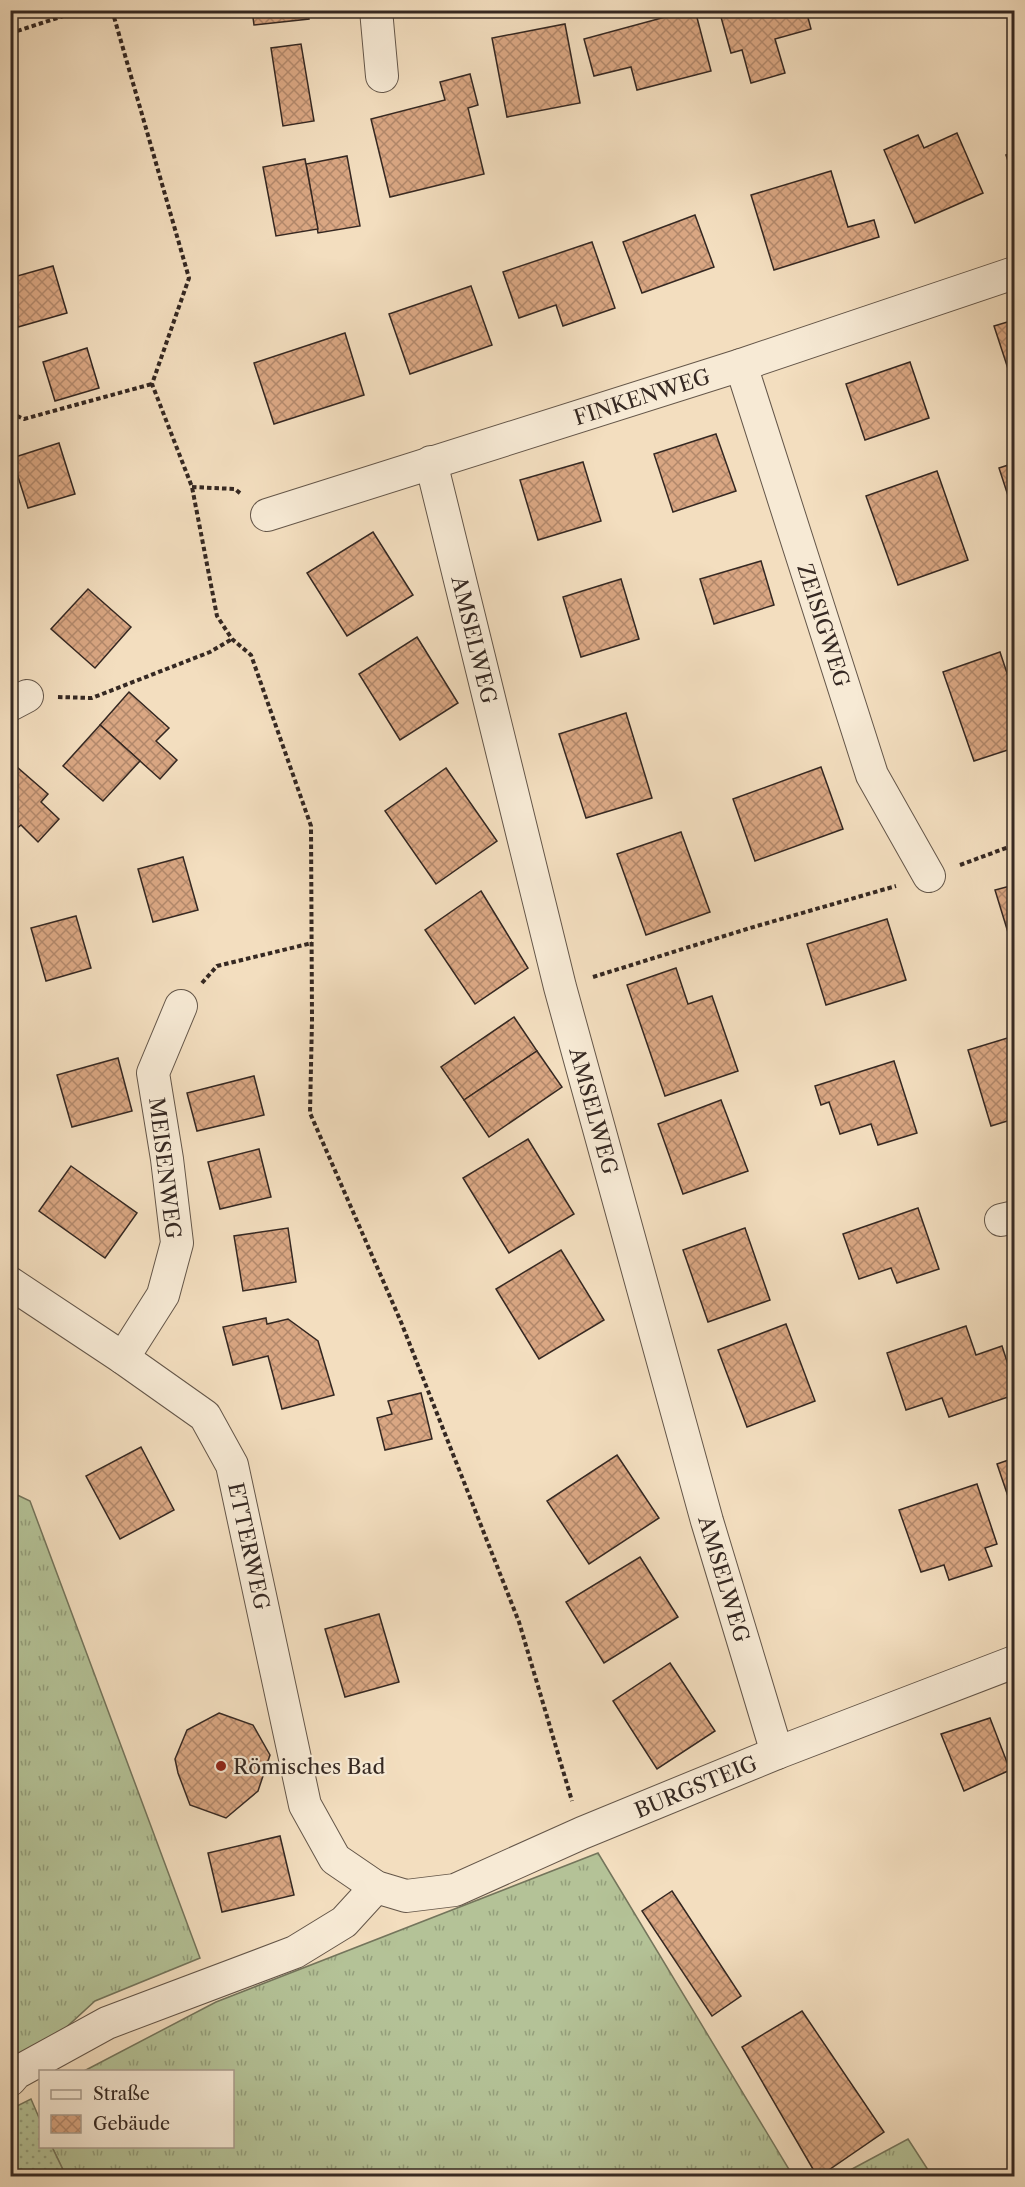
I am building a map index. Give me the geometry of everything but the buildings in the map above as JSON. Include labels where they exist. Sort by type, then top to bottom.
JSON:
[{"type":"street","points":[[376,10],[382,76]]},
{"type":"street","name":"FINKENWEG","points":[[267,515],[741,365],[1014,273]]},
{"type":"street","name":"ZEISIGWEG","points":[[741,365],[872,775],[929,876]]},
{"type":"street","name":"AMSELWEG","points":[[431,462],[560,987],[707,1521],[777,1754]]},
{"type":"street","name":"MEISENWEG","points":[[123,1358],[163,1295],[177,1243],[167,1159],[153,1073],[181,1006]]},
{"type":"street","name":"ETTERWEG","points":[[10,1283],[205,1416],[232,1465],[306,1805],[335,1859],[376,1887]]},
{"type":"street","name":"BURGSTEIG","points":[[376,1887],[406,1896],[455,1890],[582,1833],[1014,1662]]},
{"type":"street","points":[[10,2080],[16,2073],[107,2023],[295,1952],[344,1922],[376,1887]]},
{"type":"path","points":[[10,32],[82,10]]},
{"type":"path","points":[[112,10],[189,278],[152,384],[192,487],[217,616],[232,639],[251,655],[311,826],[310,1113],[401,1322],[515,1612],[582,1833]]},
{"type":"path","points":[[10,413],[24,420],[152,384]]},
{"type":"path","points":[[192,487],[235,489],[267,515]]},
{"type":"path","points":[[19,700],[92,698],[210,652],[232,639]]},
{"type":"path","points":[[560,987],[929,876],[1014,845]]},
{"type":"path","points":[[181,1006],[217,966],[312,943]]},
{"type":"green space","points":[[11,1492],[30,1501],[200,1958],[95,2001],[11,2078]]},
{"type":"green space","points":[[598,1853],[793,2176],[66,2176],[52,2148],[234,2148],[234,2070],[86,2070],[216,2002]]},
{"type":"green space","points":[[31,2099],[39,2118],[39,2148],[52,2148],[66,2176],[11,2176],[11,2109]]},
{"type":"green space","points":[[908,2139],[932,2176],[839,2176]]},
{"type":"place","name":"Römisches Bad","points":[[221,1766]]}]
